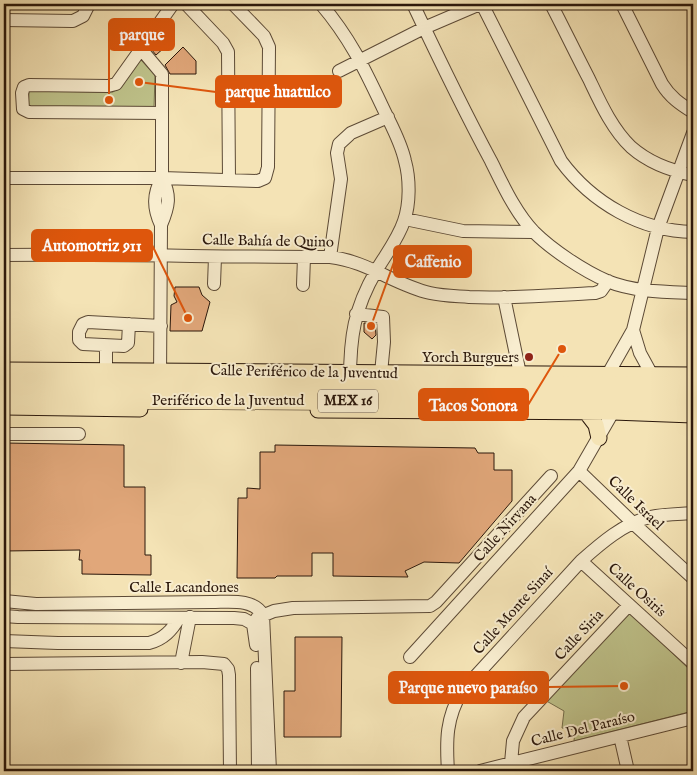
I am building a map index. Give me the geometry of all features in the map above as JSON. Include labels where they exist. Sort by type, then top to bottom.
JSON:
[{"type":"highway","name":"Periférico de la Juventud","points":[[4,382],[160,377],[608,379],[651,380],[693,385]]},
{"type":"highway","name":"Periférico de la Juventud","points":[[4,398],[693,403]]},
{"type":"highway","points":[[657,402],[693,408]]},
{"type":"main road","points":[[4,370],[106,370],[160,377]]},
{"type":"main road","name":"Calle Periférico de la Juventud","points":[[350,379],[381,373],[520,374],[608,379]]},
{"type":"main road","points":[[651,380],[693,375]]},
{"type":"main road","points":[[4,407],[613,412],[693,415]]},
{"type":"main road","points":[[586,412],[596,425],[599,438]]},
{"type":"street","points":[[4,20],[73,21],[82,16],[89,4]]},
{"type":"street","points":[[162,112],[26,112],[23,109],[22,90],[26,86],[108,86],[116,84],[173,4]]},
{"type":"street","points":[[186,4],[223,43],[228,52],[228,180]]},
{"type":"street","points":[[4,178],[262,180],[267,176],[268,167],[269,47],[264,36],[233,4]]},
{"type":"street","points":[[321,4],[360,59],[388,117],[406,161],[408,197],[405,219],[400,232],[364,292],[356,314],[350,358],[350,379]]},
{"type":"street","points":[[413,4],[453,88],[513,204],[534,232],[583,268],[608,281],[655,292],[693,292]]},
{"type":"street","points":[[339,71],[424,28],[481,4],[561,161],[572,176],[597,198],[622,213],[658,228],[676,232],[693,232]]},
{"type":"street","points":[[551,4],[602,106],[618,132],[631,147],[643,155],[678,172],[693,175]]},
{"type":"street","points":[[622,4],[669,95],[693,112]]},
{"type":"street","points":[[140,49],[162,74],[162,178],[168,190],[168,205],[167,212],[160,225],[160,377]]},
{"type":"street","points":[[330,257],[341,179],[337,153],[339,144],[352,133],[388,117]]},
{"type":"street","points":[[608,379],[632,330],[658,228],[693,133]]},
{"type":"street","points":[[405,219],[463,231],[534,232]]},
{"type":"street","name":"Calle Bahía de Quino","points":[[4,255],[160,254],[215,257],[344,258],[376,270],[398,282],[432,294],[454,296],[504,297],[598,293],[604,289],[608,281]]},
{"type":"street","points":[[214,284],[215,257]]},
{"type":"street","points":[[303,285],[304,257]]},
{"type":"street","points":[[504,297],[520,374]]},
{"type":"street","points":[[356,314],[383,317],[381,373]]},
{"type":"street","points":[[129,324],[128,344],[124,346],[106,346],[80,342],[79,332],[82,324],[93,322],[129,324],[161,326]]},
{"type":"street","points":[[632,330],[651,380]]},
{"type":"street","points":[[106,346],[106,370]]},
{"type":"street","name":"Calle Nirvana","points":[[410,657],[579,471],[613,412]]},
{"type":"street","points":[[4,434],[79,434]]},
{"type":"street","name":"Calle Israel","points":[[579,471],[693,578]]},
{"type":"street","points":[[258,771],[257,662],[255,634],[251,622],[262,614],[293,608],[430,606],[436,602],[551,476]]},
{"type":"street","name":"Calle Monte Sinaí","points":[[448,771],[447,732],[454,703],[462,691],[581,561],[598,545],[633,523],[661,515],[693,513]]},
{"type":"street","name":"Calle Osiris","points":[[581,561],[693,663]]},
{"type":"street","name":"Calle Lacandones","points":[[4,601],[36,604],[212,602],[249,604],[259,609],[262,614]]},
{"type":"street","points":[[165,603],[165,617]]},
{"type":"street","points":[[122,604],[124,618]]},
{"type":"street","name":"Calle Siria","points":[[511,763],[514,741],[524,717],[629,605]]},
{"type":"street","points":[[262,614],[270,771]]},
{"type":"street","name":"Calle Lacandones","points":[[4,616],[234,618],[251,622]]},
{"type":"street","points":[[4,642],[149,643],[167,635],[185,617]]},
{"type":"street","points":[[181,662],[185,617]]},
{"type":"street","points":[[4,664],[181,662],[224,664],[228,669],[230,771]]},
{"type":"street","name":"Calle Del Paraíso","points":[[480,771],[693,718]]},
{"type":"street","points":[[620,736],[628,771]]},
{"type":"green space","points":[[141,60],[155,75],[154,108],[28,107],[29,91],[113,92],[137,61]]},
{"type":"green space","points":[[627,609],[693,673],[693,711],[574,741],[575,730],[562,728],[564,711],[543,699]]},
{"type":"building","points":[[165,29],[174,39],[156,55],[151,49]]},
{"type":"building","points":[[183,47],[196,61],[196,74],[170,74],[165,65]]},
{"type":"building","points":[[175,287],[199,287],[202,295],[210,302],[202,331],[170,331],[171,305],[177,302],[174,296]]},
{"type":"building","points":[[364,323],[375,324],[376,335],[372,339],[364,332]]},
{"type":"building","points":[[4,443],[124,445],[124,487],[145,487],[145,555],[151,555],[151,575],[82,574],[82,560],[79,560],[80,550],[4,551]]},
{"type":"building","points":[[275,445],[475,448],[478,453],[494,453],[494,470],[512,470],[512,501],[459,563],[424,562],[405,571],[408,577],[333,576],[333,553],[312,553],[312,576],[237,578],[238,498],[247,498],[247,488],[260,489],[260,452],[275,452]]},
{"type":"building","points":[[295,637],[342,637],[341,737],[284,737],[284,691],[295,691]]},
{"type":"place","name":"parque huatulco","points":[[139,82]]},
{"type":"place","name":"parque","points":[[109,100]]},
{"type":"place","name":"Automotriz 911","points":[[188,318]]},
{"type":"place","name":"Caffenio","points":[[371,326]]},
{"type":"place","name":"Tacos Sonora","points":[[562,349]]},
{"type":"place","name":"Yorch Burguers","points":[[529,357]]},
{"type":"place","name":"Parque nuevo paraíso","points":[[624,686]]}]
